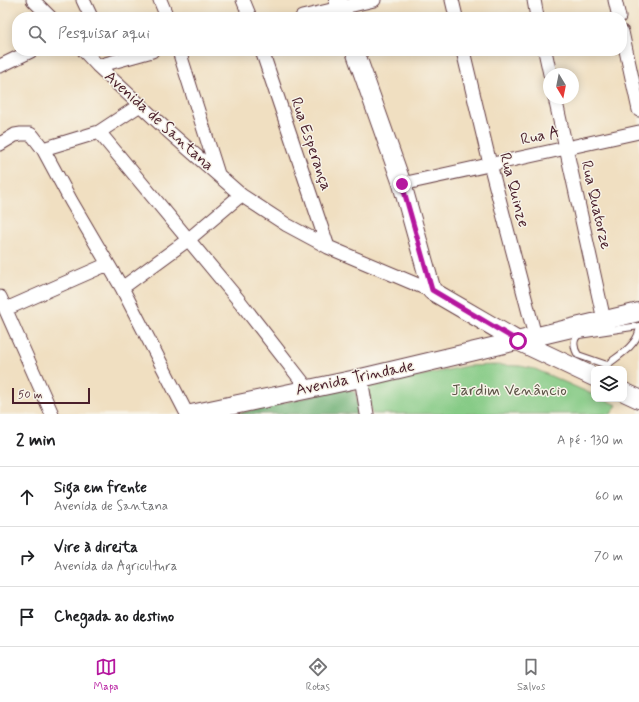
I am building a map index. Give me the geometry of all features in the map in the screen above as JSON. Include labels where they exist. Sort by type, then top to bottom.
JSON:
[{"type":"main road","points":[[358,56],[402,184],[432,290]]},
{"type":"main road","name":"Avenida de Santana","points":[[432,290],[527,339],[592,366]]},
{"type":"main road","name":"Avenida Trindade","points":[[191,414],[360,378],[639,312]]},
{"type":"main road","points":[[627,393],[639,399]]},
{"type":"street","points":[[33,0],[45,12]]},
{"type":"street","points":[[83,0],[89,12]]},
{"type":"street","points":[[160,0],[165,12]]},
{"type":"street","points":[[244,0],[248,12]]},
{"type":"street","points":[[324,12],[374,0]]},
{"type":"street","points":[[452,0],[455,12]]},
{"type":"street","points":[[534,0],[536,12]]},
{"type":"street","points":[[615,0],[618,12]]},
{"type":"street","points":[[627,55],[639,110]]},
{"type":"street","points":[[0,66],[21,56]]},
{"type":"street","name":"Avenida de Santana","points":[[89,56],[140,105],[241,195],[287,225],[328,247],[432,290]]},
{"type":"street","points":[[98,66],[134,56]]},
{"type":"street","name":"Avenida de Santana","points":[[181,56],[218,174]]},
{"type":"street","name":"Rua Esperança","points":[[264,56],[328,247]]},
{"type":"street","name":"Rua Quinze","points":[[464,56],[490,164],[527,339]]},
{"type":"street","points":[[546,56],[549,68]]},
{"type":"street","name":"Rua Quatorze","points":[[556,104],[604,320]]},
{"type":"street","points":[[43,150],[99,132],[140,105]]},
{"type":"street","points":[[99,132],[241,303],[308,389]]},
{"type":"street","name":"Rua A","points":[[402,184],[639,132]]},
{"type":"street","points":[[0,144],[15,135],[30,134],[43,150],[122,288],[187,414]]},
{"type":"street","points":[[122,288],[188,238],[241,195]]},
{"type":"street","points":[[6,309],[108,264]]},
{"type":"street","points":[[0,297],[52,414]]},
{"type":"street","points":[[360,378],[367,414]]},
{"type":"lane","points":[[596,366],[578,355],[574,342],[575,338],[579,335],[639,326]]},
{"type":"lane","points":[[607,366],[634,342],[639,331]]},
{"type":"green space","name":"Jardim Venâncio","points":[[467,366],[520,366],[535,369],[591,394],[591,402],[610,402],[617,405],[611,414],[372,414],[367,387]]},
{"type":"green space","points":[[342,389],[351,390],[356,393],[360,414],[235,414]]},
{"type":"route","points":[[402,184],[432,290],[518,341]]}]
